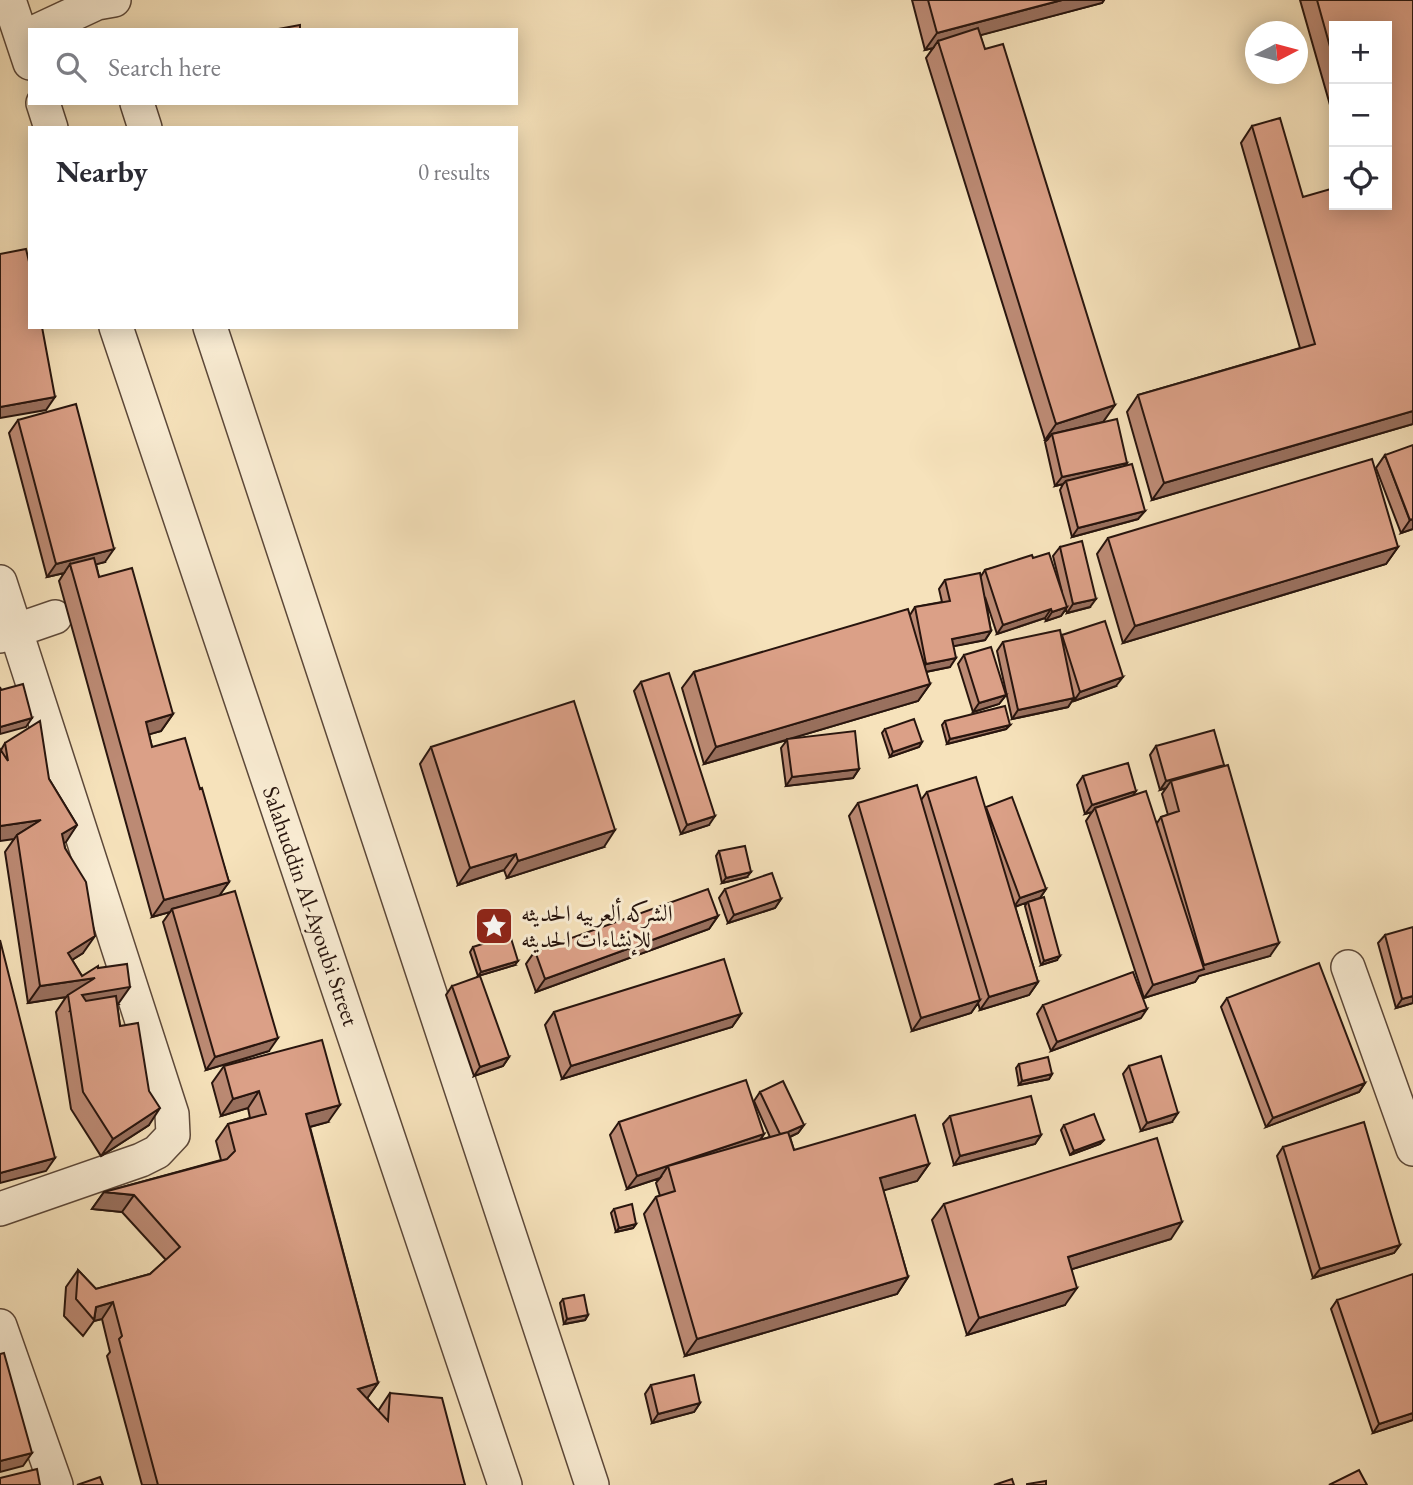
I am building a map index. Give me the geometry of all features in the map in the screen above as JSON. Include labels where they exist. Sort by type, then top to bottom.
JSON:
[{"type":"street","points":[[9,0],[24,43]]},
{"type":"street","points":[[58,28],[104,8]]},
{"type":"street","points":[[44,105],[50,126]]},
{"type":"street","points":[[138,105],[144,126]]},
{"type":"street","name":"Salahuddin Al-Ayoubi Street","points":[[117,329],[505,1485]]},
{"type":"street","points":[[210,329],[592,1485]]},
{"type":"street","points":[[0,582],[8,633],[172,1114],[173,1135],[158,1152],[141,1160],[0,1209]]},
{"type":"street","points":[[8,633],[55,617]]},
{"type":"street","points":[[1348,967],[1399,1069],[1413,1149]]},
{"type":"street","points":[[0,1326],[57,1485]]},
{"type":"building","points":[[928,0],[1062,0],[937,33]]},
{"type":"building","points":[[1317,0],[1413,0],[1413,411],[1164,483],[1138,395],[1315,344],[1252,126],[1280,118],[1303,197],[1329,189],[1329,210],[1392,210],[1392,21],[1329,21],[1329,43]]},
{"type":"building","points":[[978,28],[985,49],[1003,44],[1115,405],[1056,424],[938,41]]},
{"type":"building","points":[[26,249],[28,329],[42,329],[55,397],[0,407],[0,254]]},
{"type":"building","points":[[76,404],[114,549],[56,564],[18,420]]},
{"type":"building","points":[[1117,419],[1127,463],[1062,477],[1052,434]]},
{"type":"building","points":[[1413,445],[1413,519],[1410,520],[1385,455]]},
{"type":"building","points":[[1372,459],[1398,547],[1135,626],[1108,538]]},
{"type":"building","points":[[1132,464],[1145,511],[1078,528],[1066,481]]},
{"type":"building","points":[[1082,541],[1096,599],[1073,604],[1060,547]]},
{"type":"building","points":[[1049,553],[1067,607],[1052,612],[1051,609],[1003,625],[985,570],[1032,555],[1033,558]]},
{"type":"building","points":[[94,558],[99,577],[132,568],[173,714],[146,722],[152,747],[185,738],[229,882],[164,900],[70,564]]},
{"type":"building","points":[[980,573],[991,631],[952,639],[956,658],[926,664],[915,607],[950,601],[945,580]]},
{"type":"building","points":[[908,609],[930,684],[716,747],[694,672]]},
{"type":"building","points":[[1105,621],[1123,677],[1080,692],[1062,635]]},
{"type":"building","points":[[1060,630],[1074,698],[1018,710],[1003,642]]},
{"type":"building","points":[[991,647],[1006,695],[979,703],[964,655]]},
{"type":"building","points":[[669,673],[715,816],[687,825],[641,682]]},
{"type":"building","points":[[23,684],[32,718],[0,727],[0,687],[1,690]]},
{"type":"building","points":[[574,701],[615,830],[518,861],[516,854],[470,868],[431,747]]},
{"type":"building","points":[[1005,706],[1010,725],[950,739],[945,721]]},
{"type":"building","points":[[914,719],[922,742],[893,752],[885,729]]},
{"type":"building","points":[[40,721],[49,779],[77,825],[62,834],[65,848],[86,882],[95,936],[68,953],[82,976],[98,966],[127,964],[130,987],[82,995],[86,1001],[116,996],[120,1026],[138,1023],[149,1091],[160,1108],[113,1139],[83,1092],[68,995],[95,978],[40,986],[17,835],[41,820],[0,826],[0,749],[8,761],[5,743]]},
{"type":"building","points":[[1214,730],[1224,765],[1166,781],[1156,746]]},
{"type":"building","points":[[855,731],[859,769],[792,777],[787,739]]},
{"type":"building","points":[[1128,763],[1136,791],[1092,805],[1083,776]]},
{"type":"building","points":[[1228,765],[1279,943],[1204,965],[1161,817],[1179,811],[1171,781]]},
{"type":"building","points":[[976,777],[1038,982],[989,997],[927,792]]},
{"type":"building","points":[[917,785],[980,1000],[921,1018],[858,803]]},
{"type":"building","points":[[1146,791],[1204,969],[1153,985],[1095,808]]},
{"type":"building","points":[[1012,797],[1046,889],[1020,898],[986,807]]},
{"type":"building","points":[[745,846],[751,872],[726,878],[719,851]]},
{"type":"building","points":[[772,873],[781,899],[734,915],[725,889]]},
{"type":"building","points":[[708,889],[718,916],[545,979],[535,951]]},
{"type":"building","points":[[235,891],[278,1038],[215,1057],[172,909]]},
{"type":"building","points":[[1044,897],[1060,956],[1044,961],[1028,902]]},
{"type":"building","points":[[1413,927],[1413,996],[1402,999],[1385,935]]},
{"type":"building","points":[[510,935],[518,961],[481,972],[473,947]]},
{"type":"building","points":[[0,940],[55,1158],[0,1173]]},
{"type":"building","points":[[724,959],[741,1014],[571,1066],[554,1012]]},
{"type":"building","points":[[1319,963],[1365,1083],[1273,1118],[1227,998]]},
{"type":"building","points":[[1133,972],[1147,1009],[1057,1042],[1043,1005]]},
{"type":"building","points":[[480,976],[509,1057],[480,1067],[452,986]]},
{"type":"building","points":[[322,1040],[340,1105],[306,1114],[378,1383],[358,1389],[388,1421],[390,1393],[442,1398],[465,1485],[158,1485],[119,1339],[122,1336],[113,1302],[96,1307],[94,1320],[76,1299],[78,1270],[96,1289],[150,1274],[180,1247],[134,1195],[104,1192],[227,1159],[235,1151],[228,1124],[266,1114],[259,1091],[233,1099],[224,1066]]},
{"type":"building","points":[[1161,1056],[1178,1113],[1147,1123],[1129,1066]]},
{"type":"building","points":[[1048,1057],[1052,1074],[1022,1081],[1019,1064]]},
{"type":"building","points":[[746,1080],[764,1134],[637,1176],[619,1122]]},
{"type":"building","points":[[783,1081],[804,1125],[780,1134],[760,1092]]},
{"type":"building","points":[[1031,1096],[1041,1135],[960,1156],[950,1116]]},
{"type":"building","points":[[1094,1114],[1104,1140],[1074,1151],[1064,1125]]},
{"type":"building","points":[[915,1115],[929,1164],[880,1178],[908,1277],[697,1339],[656,1197],[675,1191],[668,1166],[788,1132],[794,1150]]},
{"type":"building","points":[[1364,1122],[1400,1245],[1320,1269],[1283,1147]]},
{"type":"building","points":[[1157,1138],[1182,1222],[1068,1257],[1077,1288],[979,1318],[944,1204]]},
{"type":"building","points":[[632,1204],[636,1224],[619,1228],[614,1209]]},
{"type":"building","points":[[1413,1274],[1413,1413],[1379,1424],[1337,1300]]},
{"type":"building","points":[[584,1295],[588,1315],[567,1319],[563,1299]]},
{"type":"building","points":[[4,1353],[32,1453],[0,1461],[0,1354]]},
{"type":"building","points":[[694,1375],[700,1403],[658,1414],[651,1385]]},
{"type":"building","points":[[37,1469],[40,1485],[0,1485],[0,1478]]},
{"type":"building","points":[[1359,1470],[1367,1485],[1329,1485]]},
{"type":"building","points":[[100,1477],[103,1485],[77,1485]]},
{"type":"building","points":[[1012,1479],[1014,1485],[994,1485]]},
{"type":"building","points":[[1046,1481],[1046,1485],[1027,1485],[1027,1484]]},
{"type":"place","name":"الشركه ألعربيه الحديثه للإنشاءات الحديثه","points":[[494,926]]}]
